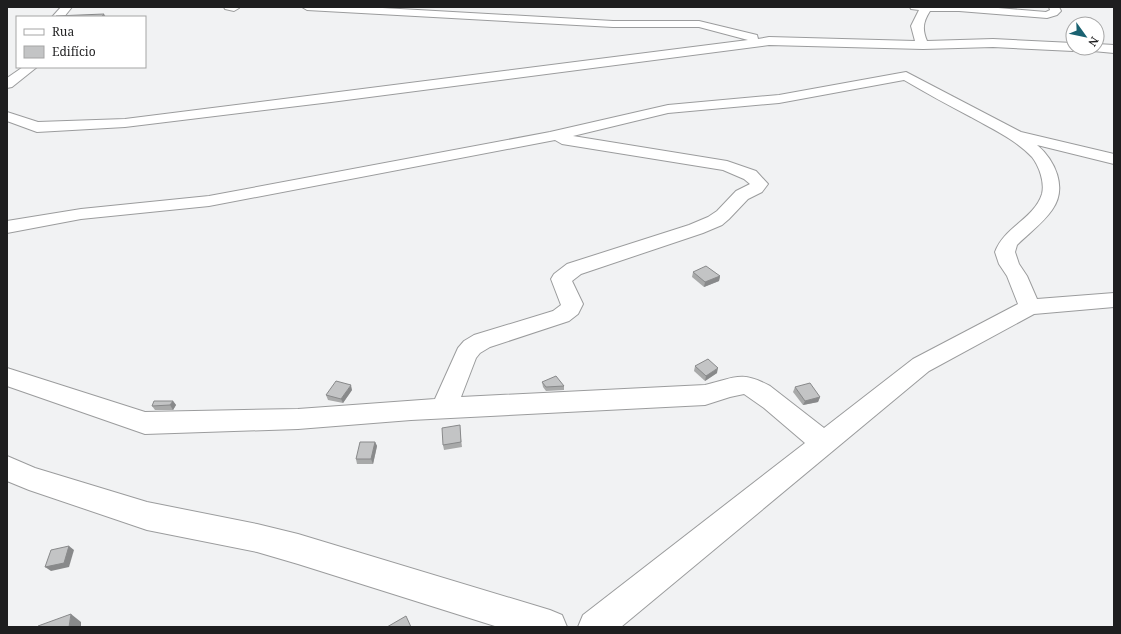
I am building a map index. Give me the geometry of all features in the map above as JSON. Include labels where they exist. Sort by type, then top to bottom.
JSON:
[{"type":"street","points":[[59,16],[67,7]]},
{"type":"street","points":[[307,7],[613,24],[699,24],[768,41]]},
{"type":"street","points":[[915,7],[966,8],[1047,15],[1056,11],[1054,7]]},
{"type":"street","points":[[923,45],[917,32],[916,23],[927,8]]},
{"type":"street","points":[[691,14],[695,21],[699,24]]},
{"type":"street","points":[[7,130],[133,122],[347,96],[768,41],[923,45],[993,43],[1065,47]]},
{"type":"street","points":[[853,43],[885,55]]},
{"type":"street","points":[[7,227],[81,214],[209,201],[550,137],[668,109],[779,99],[908,66],[923,45]]},
{"type":"street","points":[[908,66],[933,92],[1014,134],[1039,155],[1050,175],[1051,192],[1045,208],[1008,243],[1005,252],[1009,264],[1017,276],[1030,307]]},
{"type":"street","points":[[7,84],[30,68]]},
{"type":"street","points":[[7,116],[37,127]]},
{"type":"street","points":[[1014,134],[1114,159]]},
{"type":"street","points":[[444,408],[466,354],[472,347],[482,341],[561,316],[570,309],[572,304],[561,279],[566,274],[583,265],[696,229],[715,221],[723,215],[742,195],[756,188],[759,184],[750,175],[727,166],[550,137]]},
{"type":"street","points":[[595,627],[921,365],[1030,307],[1114,300]]},
{"type":"street","points":[[7,377],[145,423],[298,419],[444,408],[705,395],[746,385],[759,391],[824,443]]},
{"type":"street","points":[[7,468],[30,478],[147,516],[258,538],[292,547],[550,627]]},
{"type":"building","points":[[104,14],[102,16],[56,16]]},
{"type":"building","points":[[706,266],[720,276],[705,282],[693,272]]},
{"type":"building","points":[[708,359],[718,368],[706,376],[695,366]]},
{"type":"building","points":[[556,376],[564,386],[546,387],[542,382]]},
{"type":"building","points":[[336,381],[351,385],[341,399],[326,395]]},
{"type":"building","points":[[810,383],[820,397],[805,401],[795,387]]},
{"type":"building","points":[[154,401],[173,401],[170,405],[152,406]]},
{"type":"building","points":[[460,425],[461,442],[443,445],[442,428]]},
{"type":"building","points":[[360,442],[375,442],[371,459],[356,459]]},
{"type":"building","points":[[69,546],[64,563],[45,567],[51,550]]},
{"type":"building","points":[[71,614],[69,627],[38,627],[38,626]]},
{"type":"building","points":[[406,616],[411,627],[387,627]]}]
